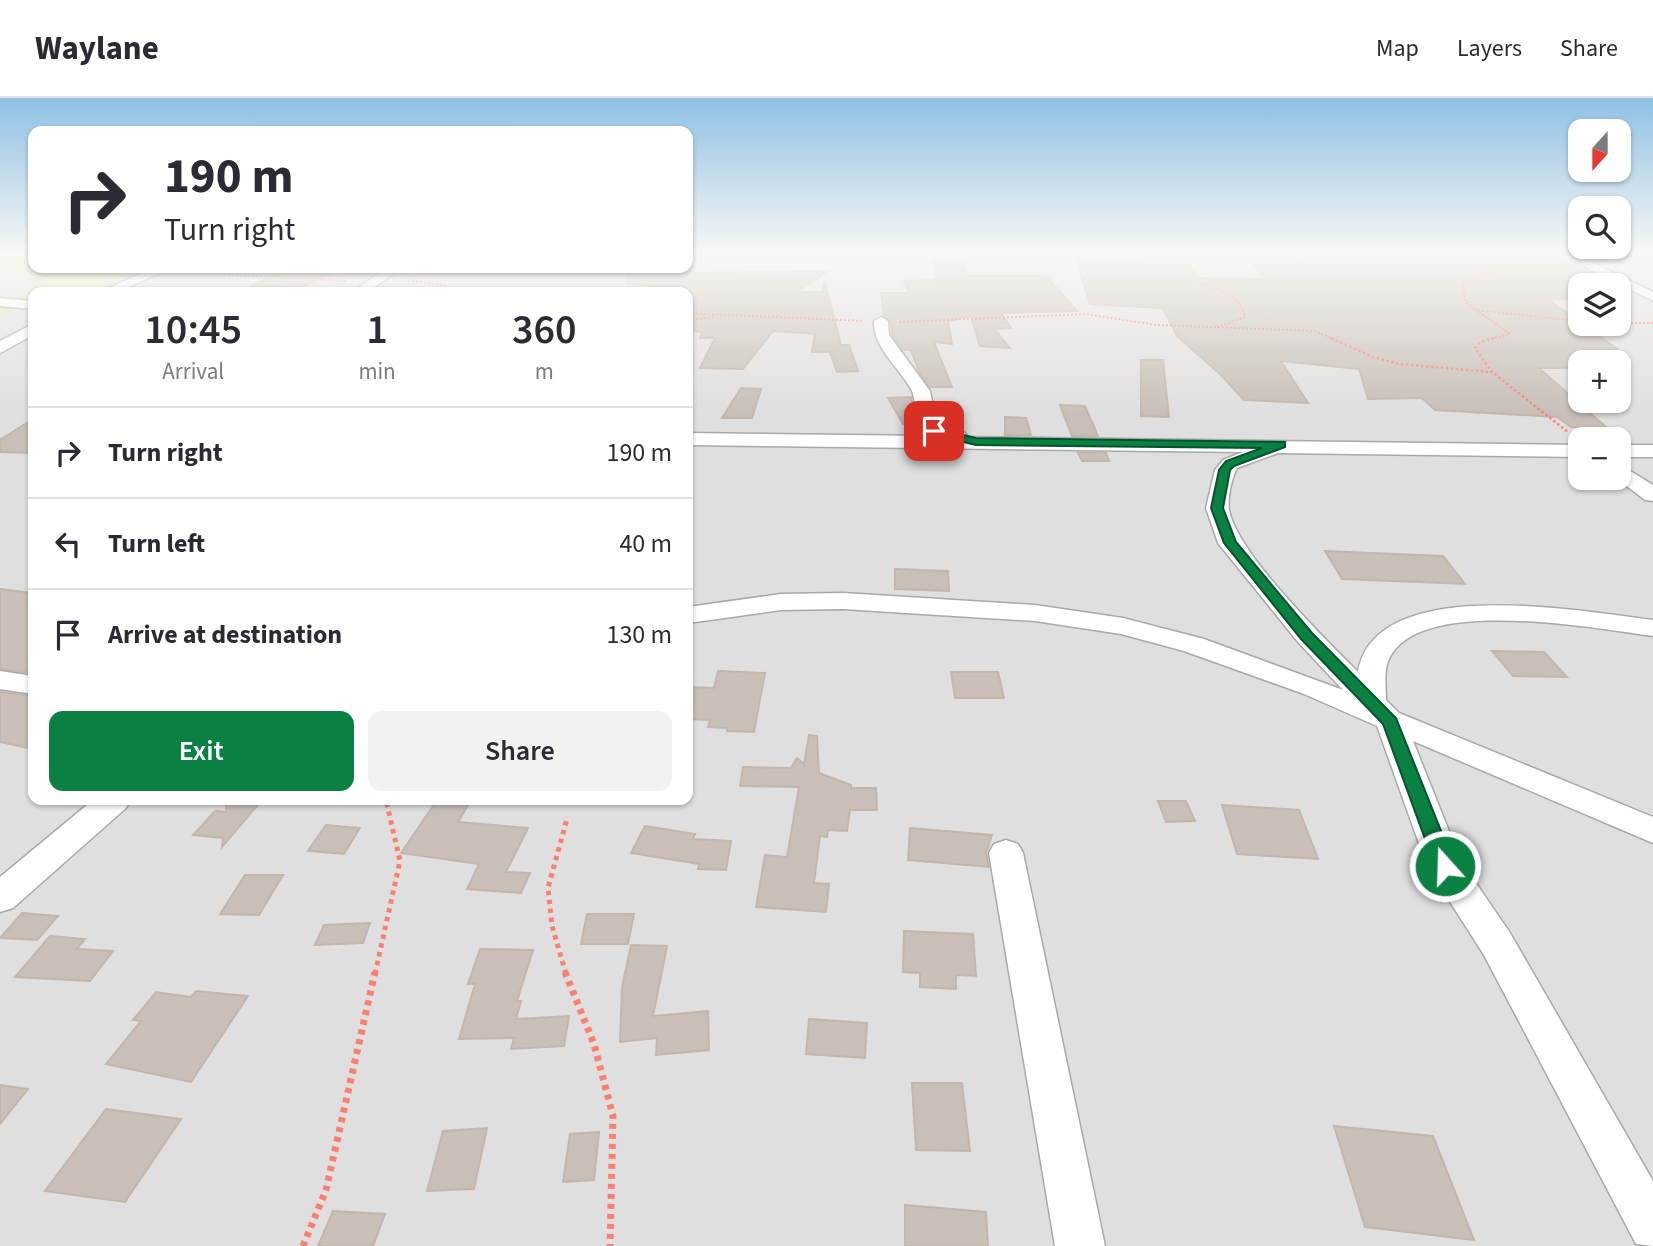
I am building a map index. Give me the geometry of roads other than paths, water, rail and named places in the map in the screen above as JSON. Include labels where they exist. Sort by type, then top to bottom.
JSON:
[{"type":"street","points":[[881,321],[881,335],[921,391],[927,424],[934,431],[976,442]]},
{"type":"street","points":[[0,348],[28,332]]},
{"type":"street","points":[[693,439],[1281,445],[1568,442]]},
{"type":"street","points":[[1281,445],[1230,464],[1224,470],[1217,508],[1230,543],[1307,636],[1381,711]]},
{"type":"street","points":[[1631,451],[1653,451]]},
{"type":"street","points":[[1631,479],[1653,495]]},
{"type":"street","points":[[693,614],[781,603],[842,601],[1080,619],[1135,628],[1194,645],[1381,711],[1653,831]]},
{"type":"street","points":[[1653,628],[1493,612],[1455,614],[1418,623],[1395,636],[1376,655],[1371,678],[1381,711],[1445,866],[1497,944],[1597,1130],[1653,1227]]},
{"type":"street","points":[[0,680],[28,684]]},
{"type":"street","points":[[0,898],[108,805]]},
{"type":"street","points":[[1006,853],[1080,1246]]}]
